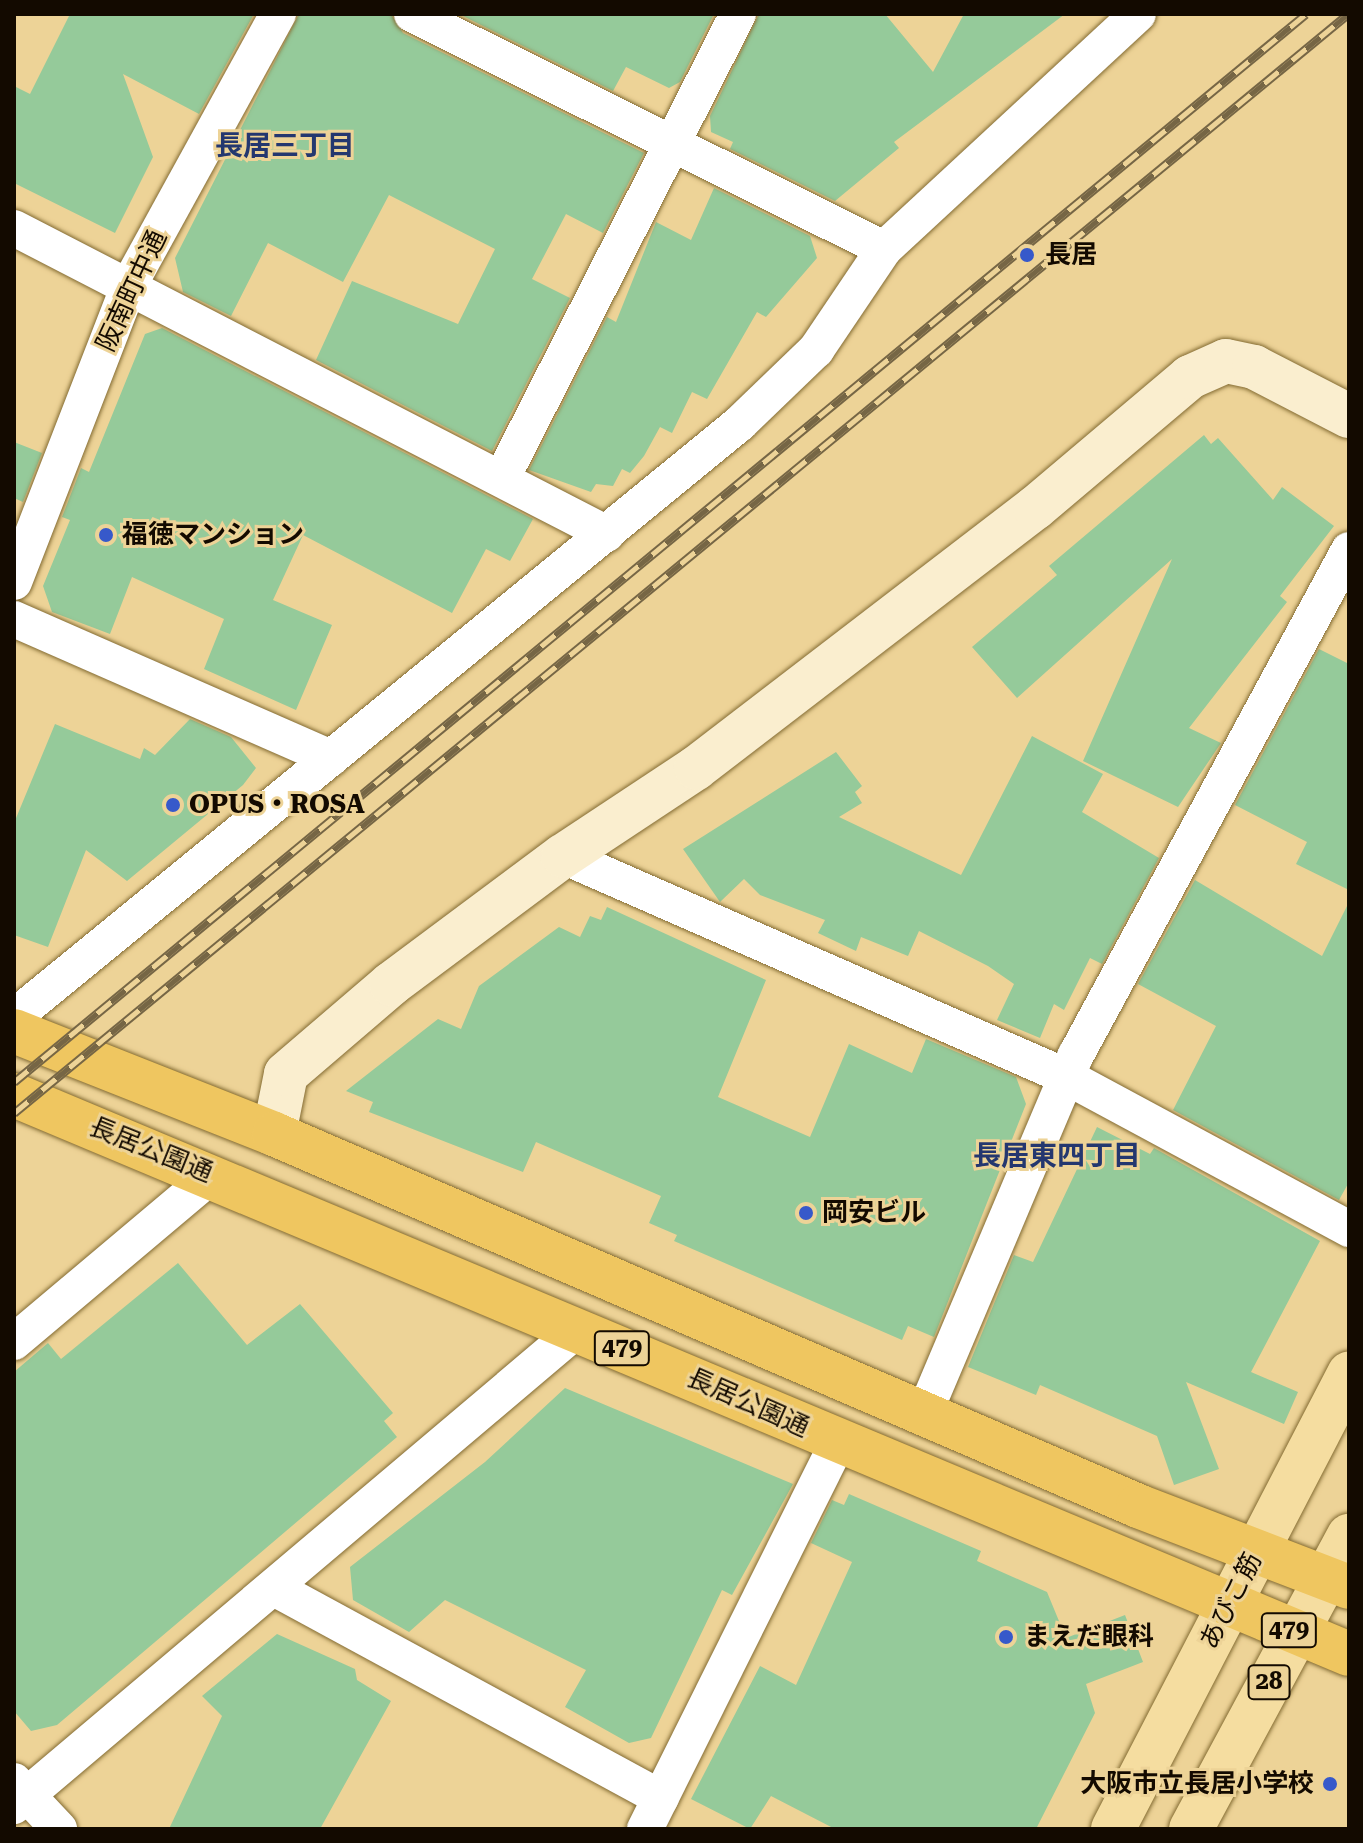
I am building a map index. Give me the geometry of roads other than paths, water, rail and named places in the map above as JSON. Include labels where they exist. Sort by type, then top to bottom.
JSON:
[{"type":"highway","name":"479","points":[[14,1031],[274,1134],[924,1414],[1338,1582]]},
{"type":"highway","name":"長居公園通","points":[[14,1095],[578,1329],[1228,1608],[1349,1654]]},
{"type":"main road","name":"あびこ筋","points":[[1113,1829],[1349,1374]]},
{"type":"main road","name":"28","points":[[1191,1829],[1296,1633],[1338,1582],[1349,1536]]},
{"type":"street","name":"阪南町中通","points":[[14,582],[129,285],[278,14]]},
{"type":"street","points":[[412,14],[671,139],[884,249]]},
{"type":"street","points":[[503,476],[671,139],[738,14]]},
{"type":"street","points":[[14,1017],[607,534],[816,350],[884,249],[1138,14]]},
{"type":"street","points":[[14,228],[503,476],[607,534]]},
{"type":"street","points":[[274,1134],[286,1074],[563,856],[696,768],[1035,508],[1206,366],[1226,361],[1254,367],[1349,416]]},
{"type":"street","points":[[924,1414],[1065,1076],[1349,550]]},
{"type":"street","points":[[14,619],[331,758]]},
{"type":"street","points":[[563,856],[1065,1076],[1349,1229]]},
{"type":"street","points":[[14,1342],[212,1175]]},
{"type":"street","points":[[59,1829],[18,1794],[274,1588],[578,1329]]},
{"type":"street","points":[[274,1588],[653,1814],[838,1442]]},
{"type":"railway","points":[[14,1082],[1306,14]]},
{"type":"railway","points":[[14,1113],[1348,14]]},
{"type":"place","name":"長居","points":[[1027,255]]},
{"type":"place","name":"福徳マンション","points":[[106,535]]},
{"type":"place","name":"OPUS・ROSA","points":[[173,805]]},
{"type":"place","name":"岡安ビル","points":[[806,1213]]},
{"type":"place","name":"まえだ眼科","points":[[1006,1637]]},
{"type":"place","name":"大阪市立長居小学校","points":[[1330,1784]]},
{"type":"district","name":"長居三丁目","points":[[285,146]]},
{"type":"district","name":"長居東四丁目","points":[[1057,1156]]}]
